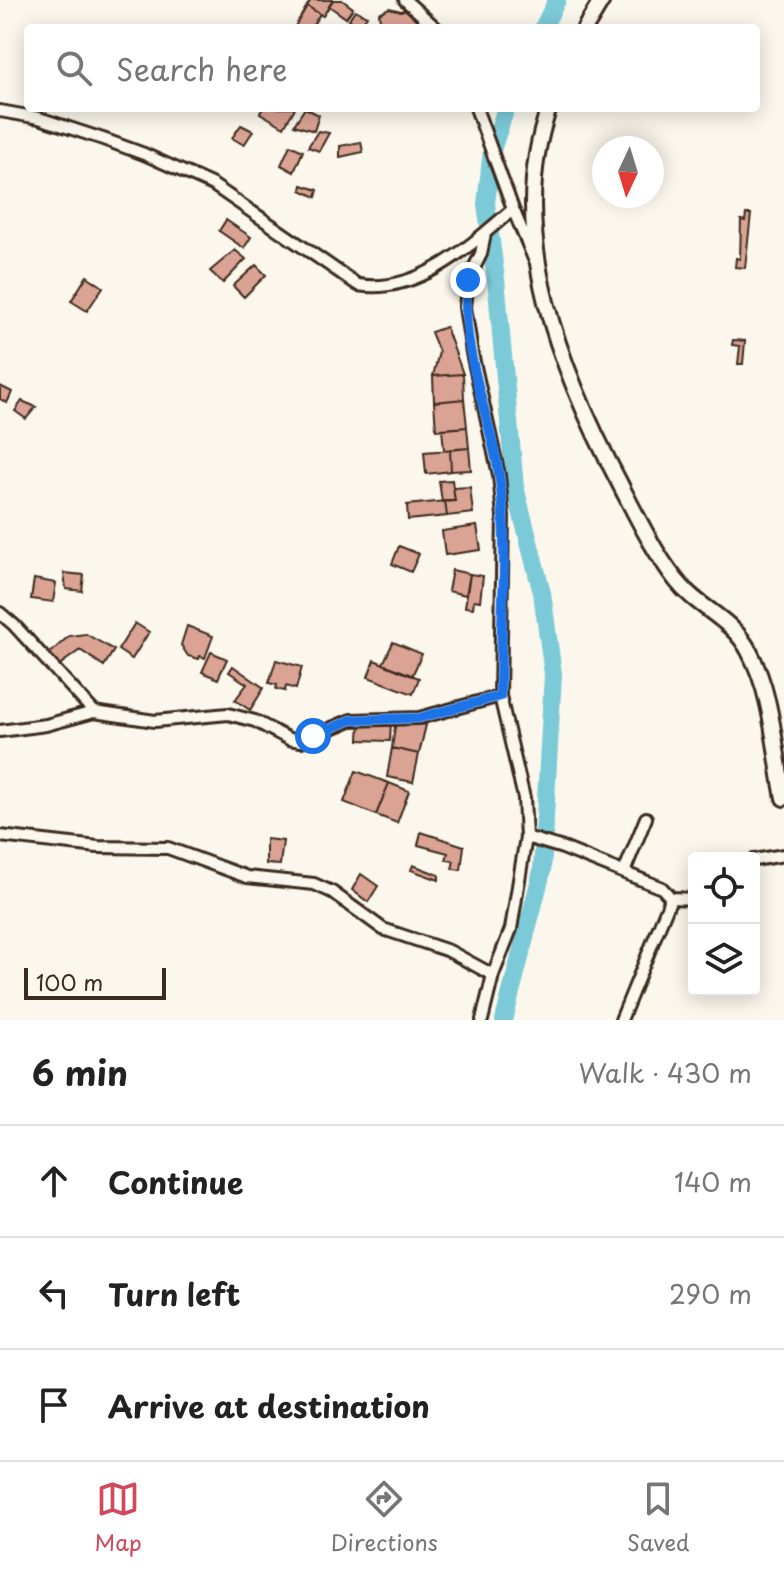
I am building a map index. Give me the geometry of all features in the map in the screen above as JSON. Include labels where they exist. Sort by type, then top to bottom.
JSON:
[{"type":"street","points":[[405,0],[432,24]]},
{"type":"street","points":[[587,24],[602,0]]},
{"type":"street","points":[[0,111],[39,118],[103,139],[213,185],[358,285],[385,285],[420,275],[451,258],[513,209]]},
{"type":"street","points":[[477,112],[538,268],[552,325],[575,389],[638,518],[676,581],[728,622],[740,635],[755,662],[766,689],[784,798]]},
{"type":"street","points":[[538,268],[535,187],[541,136],[548,112]]},
{"type":"street","points":[[482,1020],[493,975],[511,929],[526,837],[524,798],[500,696],[503,516],[499,475],[465,307],[468,280],[481,254],[485,233]]},
{"type":"street","points":[[0,613],[94,712]]},
{"type":"street","points":[[0,731],[46,725],[94,712],[155,721],[219,714],[238,715],[289,739],[301,741],[351,720],[419,718],[500,696]]},
{"type":"street","points":[[624,872],[646,818]]},
{"type":"street","points":[[0,836],[98,847],[168,848],[247,877],[314,884],[332,892],[383,929],[434,945],[493,975]]},
{"type":"street","points":[[526,837],[624,872],[662,888],[671,898],[688,899]]},
{"type":"street","points":[[760,859],[784,855]]},
{"type":"street","points":[[621,1020],[671,898]]},
{"type":"building","points":[[311,0],[333,0],[323,16],[307,6]]},
{"type":"building","points":[[333,0],[342,0],[353,8],[346,18],[329,6]]},
{"type":"building","points":[[307,6],[320,14],[314,24],[296,24]]},
{"type":"building","points":[[389,8],[406,9],[424,23],[380,24],[379,13]]},
{"type":"building","points":[[355,10],[367,16],[361,24],[349,19]]},
{"type":"building","points":[[261,112],[293,112],[284,127]]},
{"type":"building","points":[[302,112],[319,115],[314,131],[294,125]]},
{"type":"building","points":[[241,125],[253,131],[244,145],[232,138]]},
{"type":"building","points":[[318,131],[329,133],[319,151],[308,147]]},
{"type":"building","points":[[361,142],[363,152],[340,157],[340,146]]},
{"type":"building","points":[[290,145],[303,151],[294,172],[281,165]]},
{"type":"building","points":[[302,185],[318,190],[316,197],[301,190]]},
{"type":"building","points":[[746,214],[751,214],[745,268],[735,267],[736,258],[740,259],[741,220],[745,221]]},
{"type":"building","points":[[226,220],[251,237],[244,248],[219,231]]},
{"type":"building","points":[[235,250],[246,259],[223,283],[210,271]]},
{"type":"building","points":[[256,265],[266,275],[244,297],[233,286]]},
{"type":"building","points":[[87,276],[103,287],[87,311],[71,301]]},
{"type":"building","points":[[446,327],[463,374],[433,376],[439,352],[431,332]]},
{"type":"building","points":[[733,340],[745,341],[743,364],[738,364],[740,346],[732,345]]},
{"type":"building","points":[[463,374],[464,399],[434,402],[433,376]]},
{"type":"building","points":[[0,386],[12,392],[7,403],[0,399]]},
{"type":"building","points":[[464,399],[467,427],[436,430],[434,402]]},
{"type":"building","points":[[22,401],[36,407],[26,419],[15,411]]},
{"type":"building","points":[[467,427],[469,448],[444,450],[442,429]]},
{"type":"building","points":[[469,448],[471,470],[451,471],[450,450]]},
{"type":"building","points":[[450,450],[451,471],[426,474],[424,452]]},
{"type":"building","points":[[452,480],[455,501],[442,502],[439,481]]},
{"type":"building","points":[[470,487],[473,513],[447,516],[445,501],[455,501],[453,488]]},
{"type":"building","points":[[445,501],[447,516],[408,520],[407,505]]},
{"type":"building","points":[[477,526],[481,550],[445,555],[442,531]]},
{"type":"building","points":[[399,546],[419,554],[411,572],[392,564]]},
{"type":"building","points":[[452,570],[470,574],[466,595],[448,591]]},
{"type":"building","points":[[64,573],[84,575],[82,591],[66,589]]},
{"type":"building","points":[[470,574],[483,576],[480,601],[474,600],[473,608],[465,607]]},
{"type":"building","points":[[34,579],[56,583],[53,602],[31,599]]},
{"type":"building","points":[[135,623],[149,632],[132,659],[118,650]]},
{"type":"building","points":[[187,626],[213,636],[205,658],[188,656],[181,645]]},
{"type":"building","points":[[86,634],[114,650],[104,666],[80,650],[58,666],[49,654],[69,636]]},
{"type":"building","points":[[393,642],[422,654],[412,676],[383,664]]},
{"type":"building","points":[[211,652],[227,659],[218,679],[202,672]]},
{"type":"building","points":[[276,660],[302,667],[296,689],[286,686],[285,691],[276,689],[277,685],[269,683]]},
{"type":"building","points":[[374,660],[419,678],[413,694],[368,677]]},
{"type":"building","points":[[233,666],[264,688],[250,710],[235,700],[247,684],[229,672]]},
{"type":"building","points":[[360,719],[391,720],[390,741],[359,740]]},
{"type":"building","points":[[396,719],[426,725],[419,754],[392,748]]},
{"type":"building","points":[[392,748],[419,754],[413,782],[387,777]]},
{"type":"building","points":[[356,771],[389,783],[376,815],[344,802]]},
{"type":"building","points":[[389,783],[409,791],[397,823],[376,815]]},
{"type":"building","points":[[421,832],[464,846],[461,870],[452,869],[454,861],[446,860],[448,853],[418,845]]},
{"type":"building","points":[[266,839],[283,841],[280,865],[266,864]]},
{"type":"building","points":[[413,865],[439,875],[439,880],[411,870]]},
{"type":"building","points":[[361,874],[378,886],[368,902],[352,890]]},
{"type":"waterway","points":[[545,24],[557,0]]},
{"type":"waterway","points":[[504,1020],[542,871],[553,674],[542,593],[515,487],[486,204],[492,150],[505,112]]},
{"type":"route","points":[[313,736],[351,720],[419,718],[500,696],[503,516],[499,475],[467,322],[468,280]]}]
